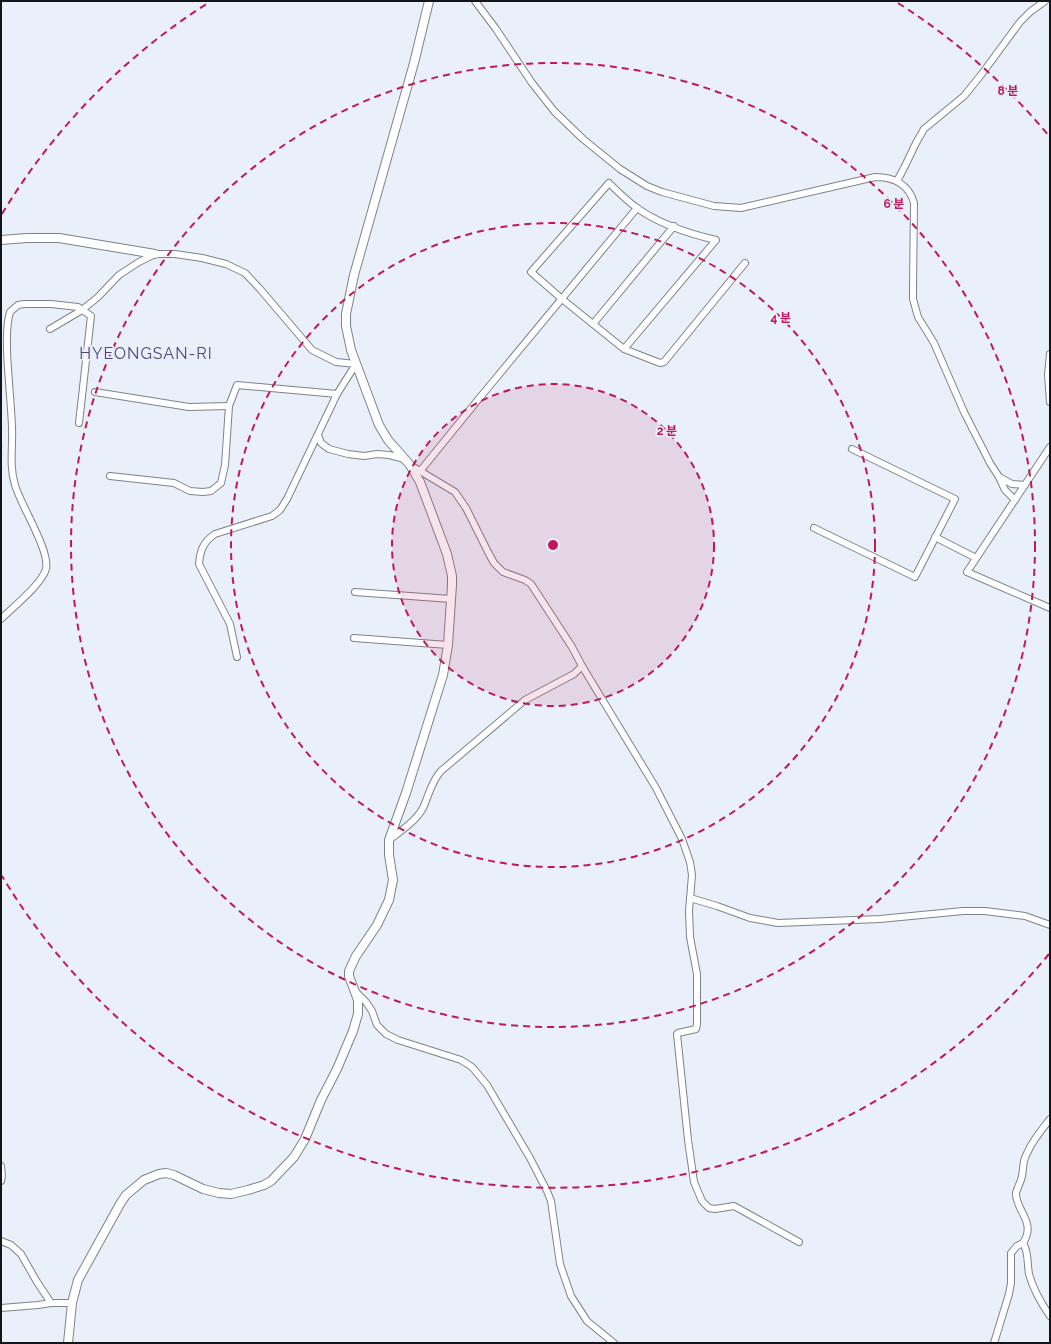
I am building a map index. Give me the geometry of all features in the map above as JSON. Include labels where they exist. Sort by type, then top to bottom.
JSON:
[{"type":"main road","points":[[68,1343],[72,1303],[78,1280],[126,1195],[144,1180],[166,1173],[182,1178],[210,1192],[230,1194],[264,1185],[276,1176],[294,1157],[309,1131],[321,1100],[354,1031],[358,1007],[355,990],[349,976],[351,966],[377,925],[389,900],[393,874],[389,855],[389,840],[438,694],[445,668],[448,645],[452,576],[447,554],[420,482],[408,462],[382,432],[356,364],[346,326],[349,294],[384,164],[414,63],[428,1]]},
{"type":"main road","points":[[1,240],[59,238],[155,254]]},
{"type":"street","points":[[475,1],[496,29],[532,83],[554,111],[583,139],[620,169],[662,192],[714,206],[741,208],[864,179],[882,177],[897,181],[910,191],[914,203],[913,299],[918,317],[934,343],[958,400],[984,453],[1005,490],[1015,500]]},
{"type":"street","points":[[897,181],[924,129],[964,96],[982,75],[1020,22],[1030,12],[1046,1]]},
{"type":"street","points":[[624,349],[716,240],[693,234],[654,218],[637,208],[609,183],[531,272],[624,349],[660,363],[664,362],[745,263]]},
{"type":"street","points":[[421,470],[472,406],[637,208]]},
{"type":"street","points":[[593,324],[674,226]]},
{"type":"street","points":[[50,329],[82,310],[98,297],[119,275],[140,262],[155,254],[175,254],[202,258],[226,264],[245,273],[312,350],[336,362],[356,364],[337,394],[287,499],[280,510],[272,516],[215,534],[202,546],[199,555],[199,564],[230,624],[237,657]]},
{"type":"street","points":[[1,619],[42,578],[46,564],[44,550],[19,497],[12,475],[12,428],[6,332],[8,316],[13,308],[24,304],[51,304],[78,307],[91,316],[80,422]]},
{"type":"street","points":[[1050,354],[1048,375],[1050,402]]},
{"type":"street","points":[[110,476],[174,483],[190,491],[211,491],[220,483],[225,465],[229,406],[237,385],[337,394]]},
{"type":"street","points":[[95,392],[189,407],[229,406]]},
{"type":"street","points":[[318,435],[321,443],[329,449],[364,456],[377,454],[389,455],[408,462],[455,492],[460,498],[494,563],[503,572],[525,580],[530,584],[572,646],[582,666],[653,782],[682,839],[690,862],[692,875],[690,898],[690,938],[697,974],[697,1024],[696,1029],[677,1034],[694,1182],[702,1201],[709,1208],[715,1209],[734,1206],[798,1242]]},
{"type":"street","points":[[1050,447],[967,572],[1050,608]]},
{"type":"street","points":[[814,528],[915,576],[955,499],[852,449]]},
{"type":"street","points":[[1042,460],[1050,457]]},
{"type":"street","points":[[999,477],[1012,484],[1025,485]]},
{"type":"street","points":[[935,537],[976,558]]},
{"type":"street","points":[[355,592],[451,599]]},
{"type":"street","points":[[354,638],[448,645]]},
{"type":"street","points":[[389,840],[420,813],[433,782],[441,771],[525,700],[574,674],[582,666]]},
{"type":"street","points":[[690,898],[750,918],[778,923],[880,918],[963,911],[1025,916],[1050,925]]},
{"type":"street","points":[[355,990],[366,1002],[377,1025],[386,1034],[398,1040],[461,1060],[476,1072],[487,1085],[530,1158],[551,1201],[560,1264],[571,1296],[587,1321],[614,1343]]},
{"type":"street","points":[[1050,1119],[1039,1133],[1028,1152],[1024,1162],[1022,1177],[1016,1192],[1018,1202],[1027,1220],[1024,1243],[1027,1250],[1027,1263],[1031,1281],[1050,1316]]},
{"type":"street","points":[[1,1166],[1,1181]]},
{"type":"street","points":[[1,1241],[11,1245],[21,1254],[51,1303]]},
{"type":"street","points":[[994,1343],[1009,1294],[1011,1283],[1011,1253],[1017,1246],[1024,1243]]},
{"type":"street","points":[[1,1308],[51,1303],[72,1303]]},
{"type":"district","name":"HYEONGSAN-RI","points":[[146,353]]}]
